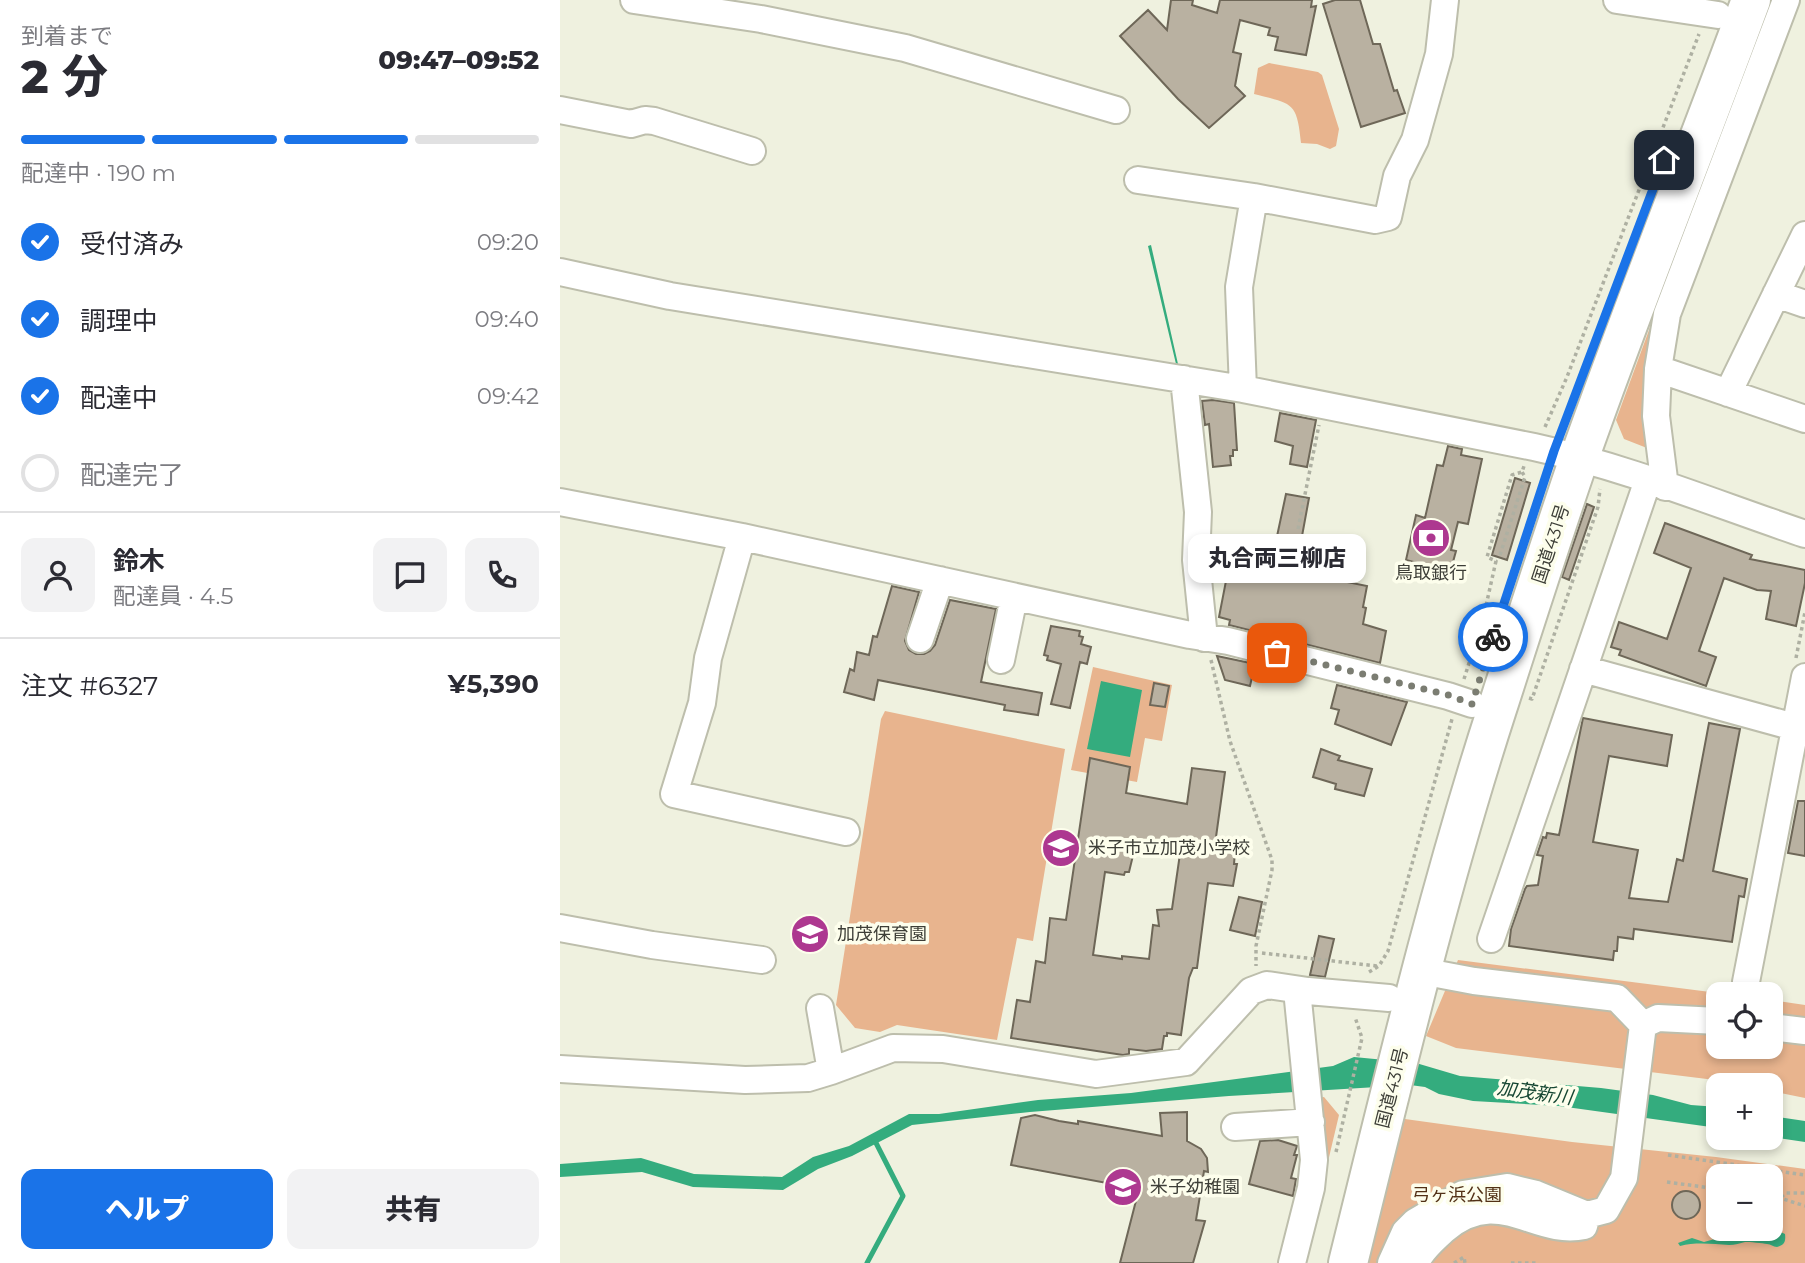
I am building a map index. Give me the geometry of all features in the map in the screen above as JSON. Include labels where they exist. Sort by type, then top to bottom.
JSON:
[{"type":"highway","name":"国道431号","points":[[1348,1263],[1362,1122],[1382,1004],[1464,697],[1550,451],[1725,7]]},
{"type":"highway","name":"国道431号","points":[[1382,1004],[1422,971],[1496,712],[1550,451]]},
{"type":"highway","name":"国道431号","points":[[1324,1263],[1362,1122]]},
{"type":"street","points":[[634,0],[761,19],[905,48],[1116,110]]},
{"type":"street","points":[[1138,180],[1254,197],[1375,220],[1388,217],[1396,176],[1415,140],[1439,54],[1445,0]]},
{"type":"street","points":[[1617,0],[1725,7]]},
{"type":"street","points":[[1491,939],[1583,669],[1656,483],[1658,369],[1667,314],[1786,0]]},
{"type":"street","points":[[560,110],[631,124],[645,120],[654,121],[751,151]]},
{"type":"street","points":[[1243,390],[1239,287],[1254,197]]},
{"type":"street","points":[[1728,393],[1805,235]]},
{"type":"street","points":[[560,272],[670,296],[1184,379],[1550,451],[1656,483],[1805,534]]},
{"type":"street","points":[[1776,294],[1805,303]]},
{"type":"street","points":[[1658,369],[1805,419]]},
{"type":"street","points":[[1184,379],[1198,512],[1196,560],[1204,638]]},
{"type":"street","points":[[560,502],[742,537],[1228,641],[1464,697]]},
{"type":"street","points":[[742,537],[708,658],[702,703],[674,794],[846,832]]},
{"type":"street","points":[[920,639],[940,580]]},
{"type":"street","points":[[1001,660],[1014,597]]},
{"type":"street","points":[[1583,669],[1800,728]]},
{"type":"street","points":[[1746,982],[1800,728],[1805,677]]},
{"type":"street","points":[[560,928],[652,945],[762,960]]},
{"type":"street","points":[[1422,971],[1474,981],[1617,998],[1643,1025]]},
{"type":"street","points":[[560,1069],[745,1080],[807,1078],[893,1048],[943,1049],[1096,1074],[1186,1062],[1251,991],[1267,985],[1382,1004]]},
{"type":"street","points":[[1292,1263],[1314,1170],[1298,1000],[1300,990]]},
{"type":"street","points":[[820,1008],[831,1071]]},
{"type":"street","points":[[1643,1025],[1658,1018],[1706,1020]]},
{"type":"street","points":[[1391,1263],[1405,1232],[1415,1222],[1463,1194],[1507,1187],[1536,1194],[1587,1215],[1606,1210],[1624,1178],[1643,1025]]},
{"type":"street","points":[[1783,1028],[1805,1031]]},
{"type":"street","points":[[1236,1127],[1311,1122]]},
{"type":"street","points":[[1416,1263],[1425,1249],[1449,1226],[1475,1213],[1511,1211],[1572,1228],[1584,1226],[1587,1215]]},
{"type":"path","points":[[1362,1122],[1388,951],[1464,697],[1496,561],[1488,557],[1512,475],[1522,472],[1550,451],[1562,390],[1725,7]]},
{"type":"path","points":[[1298,529],[1323,405]]},
{"type":"path","points":[[1500,555],[1525,477],[1522,472]]},
{"type":"path","points":[[1204,638],[1230,740],[1272,860],[1256,946],[1259,987]]},
{"type":"path","points":[[1262,953],[1382,1004]]},
{"type":"path","points":[[1349,1010],[1356,1018],[1382,1004]]},
{"type":"path","points":[[1668,1155],[1805,1175]]},
{"type":"path","points":[[1667,1182],[1706,1187]]},
{"type":"path","points":[[1783,1195],[1805,1193]]},
{"type":"path","points":[[1783,1199],[1805,1206]]},
{"type":"path","points":[[1454,1263],[1464,1257],[1465,1263]]},
{"type":"path","points":[[1511,1263],[1538,1263]]},
{"type":"green space","points":[[1769,11],[1664,300],[1647,448],[1624,439],[1616,420],[1765,14]]},
{"type":"green space","points":[[1269,63],[1322,75],[1339,129],[1336,146],[1330,149],[1317,144],[1301,143],[1297,119],[1290,106],[1254,94],[1258,68]]},
{"type":"green space","points":[[1093,667],[1172,685],[1162,741],[1145,738],[1137,782],[1071,770]]},
{"type":"green space","points":[[885,711],[1065,749],[1033,941],[1017,938],[997,1040],[897,1025],[880,1032],[855,1028],[836,1005],[881,719]]},
{"type":"green space","points":[[1458,960],[1706,991],[1706,1059],[1783,1059],[1783,1002],[1805,1005],[1805,1098],[1783,1093],[1783,1073],[1706,1073],[1706,1079],[1456,1048],[1426,1036]]},
{"type":"green space","points":[[1324,1097],[1339,1115],[1304,1263],[1317,1098]]},
{"type":"green space","name":"弓ヶ浜公園","points":[[1405,1119],[1572,1142],[1768,1164],[1706,1164],[1706,1241],[1783,1241],[1783,1166],[1805,1169],[1805,1263],[1368,1263],[1395,1148]]},
{"type":"water","points":[[1151,245],[1178,364],[1148,246]]},
{"type":"water","points":[[1101,681],[1142,690],[1130,757],[1087,749]]},
{"type":"water","name":"加茂新川","points":[[1354,1057],[1416,1063],[1460,1076],[1653,1095],[1706,1106],[1706,1126],[1559,1106],[1473,1101],[1410,1085],[1229,1096],[1030,1112],[912,1125],[852,1156],[818,1169],[783,1190],[693,1187],[642,1172],[560,1177],[560,1164],[641,1158],[694,1174],[782,1177],[813,1157],[849,1146],[909,1114],[939,1114],[1038,1100],[1131,1093],[1333,1066]]},
{"type":"water","points":[[1783,1118],[1805,1121],[1805,1142],[1783,1139]]},
{"type":"water","points":[[1783,1233],[1785,1234],[1784,1243],[1777,1247],[1747,1242],[1680,1246],[1678,1243],[1692,1238],[1704,1242],[1783,1241]]},
{"type":"building","points":[[1171,0],[1193,0],[1192,5],[1217,13],[1220,0],[1312,0],[1311,7],[1316,6],[1306,55],[1275,50],[1278,37],[1268,35],[1270,28],[1240,20],[1233,52],[1241,54],[1235,86],[1245,96],[1209,128],[1178,99],[1120,36],[1148,10],[1167,30]]},
{"type":"building","points":[[1335,0],[1360,0],[1373,44],[1380,44],[1394,91],[1397,90],[1405,113],[1361,127],[1323,4]]},
{"type":"building","points":[[1202,401],[1234,403],[1237,450],[1233,450],[1233,456],[1230,456],[1231,465],[1213,467],[1209,424],[1205,425]]},
{"type":"building","points":[[1280,413],[1316,420],[1307,467],[1290,464],[1293,446],[1275,441]]},
{"type":"building","points":[[1448,446],[1462,449],[1461,455],[1482,459],[1468,524],[1458,522],[1451,550],[1456,551],[1451,569],[1446,568],[1444,576],[1424,572],[1425,565],[1406,560],[1416,515],[1425,518],[1437,465],[1443,466]]},
{"type":"building","points":[[1515,478],[1530,483],[1507,560],[1492,555]]},
{"type":"building","points":[[1286,494],[1309,498],[1300,547],[1339,555],[1335,573],[1343,574],[1342,581],[1367,586],[1363,624],[1386,631],[1380,663],[1229,625],[1230,620],[1219,617],[1226,581],[1220,579],[1218,572],[1213,571],[1212,548],[1247,554],[1258,554],[1259,550],[1269,552],[1271,540],[1276,541]]},
{"type":"building","points":[[1587,504],[1594,507],[1569,580],[1562,577]]},
{"type":"building","points":[[1665,523],[1752,555],[1750,559],[1805,570],[1796,626],[1766,619],[1771,591],[1757,590],[1724,578],[1699,651],[1716,657],[1706,686],[1619,655],[1621,650],[1611,647],[1619,622],[1667,639],[1691,568],[1654,553]]},
{"type":"building","points":[[892,586],[919,592],[905,641],[909,650],[916,654],[924,654],[935,645],[950,600],[996,609],[981,682],[1042,693],[1038,715],[1004,710],[1005,705],[878,680],[874,700],[844,692],[850,669],[854,671],[857,652],[869,655],[873,636],[877,637]]},
{"type":"building","points":[[1051,626],[1080,631],[1079,636],[1083,637],[1081,644],[1091,647],[1087,664],[1080,662],[1070,708],[1051,704],[1061,664],[1047,660],[1048,656],[1044,655]]},
{"type":"building","points":[[1217,656],[1255,664],[1250,686],[1225,680]]},
{"type":"building","points":[[1154,683],[1169,686],[1165,707],[1150,705]]},
{"type":"building","points":[[1337,685],[1407,702],[1391,745],[1335,724],[1339,710],[1331,708]]},
{"type":"building","points":[[1583,718],[1672,735],[1667,766],[1609,756],[1593,842],[1638,850],[1629,898],[1668,902],[1677,859],[1683,861],[1709,723],[1740,729],[1713,871],[1747,879],[1744,897],[1739,896],[1732,942],[1634,929],[1633,939],[1618,937],[1613,960],[1509,946],[1511,929],[1525,889],[1527,886],[1538,885],[1543,856],[1537,855],[1543,837],[1546,838],[1547,833],[1559,835]]},
{"type":"building","points":[[1321,749],[1340,756],[1338,760],[1372,769],[1364,796],[1335,789],[1336,784],[1313,777]]},
{"type":"building","points":[[1090,758],[1130,767],[1126,793],[1187,804],[1192,768],[1225,772],[1216,837],[1236,840],[1234,864],[1237,864],[1233,886],[1208,883],[1197,968],[1193,968],[1189,978],[1181,1035],[1167,1033],[1162,1049],[1129,1049],[1129,1054],[1123,1055],[1011,1038],[1017,1000],[1030,1002],[1036,961],[1045,963],[1050,918],[1066,920]],"holes":[[[1136,843],[1181,847],[1172,909],[1157,910],[1159,926],[1153,925],[1149,959],[1093,955],[1105,872],[1124,875],[1129,872]]]},
{"type":"building","points":[[1798,801],[1805,801],[1805,856],[1788,853]]},
{"type":"building","points":[[1239,897],[1262,902],[1255,936],[1230,930]]},
{"type":"building","points":[[1319,936],[1334,939],[1325,977],[1310,975]]},
{"type":"building","points":[[1187,1112],[1187,1141],[1201,1149],[1207,1158],[1208,1172],[1204,1171],[1196,1220],[1205,1221],[1193,1263],[1120,1263],[1139,1189],[1011,1165],[1021,1118],[1035,1115],[1162,1136],[1160,1113]]},
{"type":"building","points":[[1278,1140],[1297,1146],[1291,1178],[1296,1179],[1293,1196],[1249,1184],[1260,1141]]},
{"type":"building","points":[[1686,1191],[1696,1195],[1700,1205],[1696,1215],[1686,1219],[1676,1215],[1672,1205],[1676,1195]]},
{"type":"waterway","points":[[867,1263],[903,1196],[874,1139]]},
{"type":"way so far","points":[[1277,653],[1448,695],[1472,704],[1493,637]]},
{"type":"place","name":"鳥取銀行","points":[[1431,538]]},
{"type":"place","name":"丸合両三柳店","points":[[1277,653]]},
{"type":"place","name":"米子市立加茂小学校","points":[[1061,848]]},
{"type":"place","name":"加茂保育園","points":[[810,934]]},
{"type":"place","name":"米子幼稚園","points":[[1123,1187]]},
{"type":"route","points":[[1493,637],[1554,451],[1664,160]]}]
